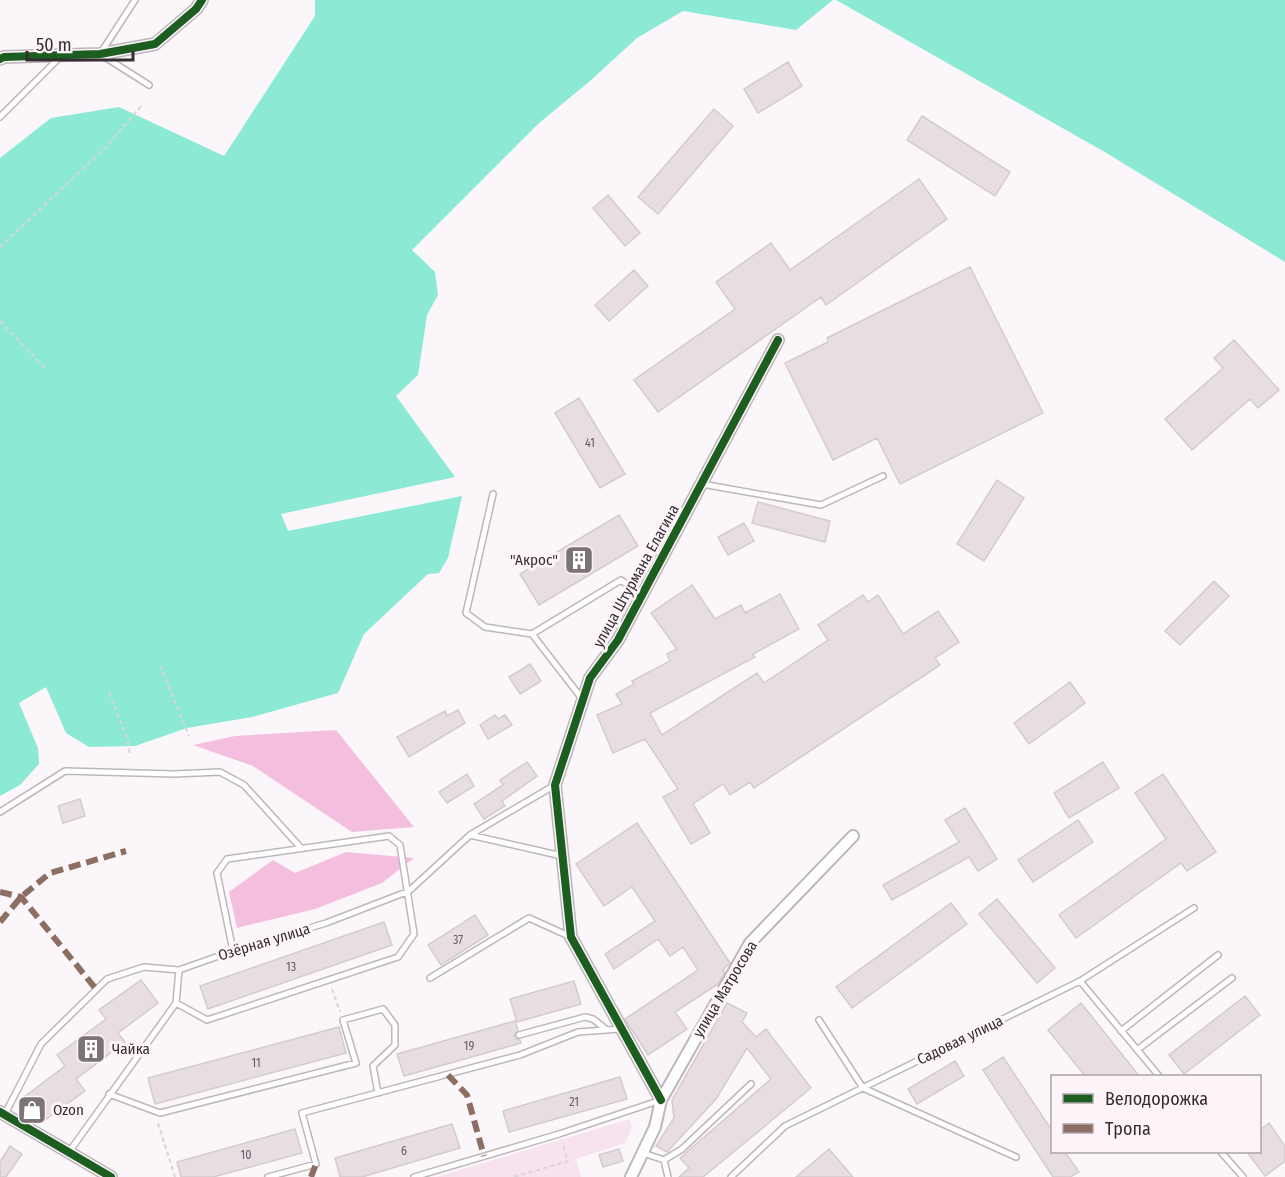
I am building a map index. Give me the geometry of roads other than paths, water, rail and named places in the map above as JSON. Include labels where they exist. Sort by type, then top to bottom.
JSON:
[{"type":"street","points":[[0,59],[100,54],[155,44],[196,9],[202,0]]},
{"type":"street","name":"улица Штурмана Елагина","points":[[661,1100],[571,937],[555,785],[590,678],[618,640],[778,340]]},
{"type":"street","name":"улица Матросова","points":[[661,1100],[750,943],[854,837]]},
{"type":"street","points":[[632,1177],[655,1127],[661,1100]]},
{"type":"street","points":[[2,1116],[111,1177]]},
{"type":"lane","points":[[135,0],[100,54],[149,85]]},
{"type":"lane","points":[[0,117],[63,55]]},
{"type":"lane","points":[[702,484],[821,505],[883,476]]},
{"type":"lane","points":[[493,495],[466,613],[485,627],[532,634],[621,580],[642,596]]},
{"type":"lane","points":[[532,634],[583,700]]},
{"type":"lane","points":[[0,812],[65,771],[174,774],[220,772],[244,785],[301,848]]},
{"type":"lane","name":"Озёрная улица","points":[[2,1116],[41,1044],[107,979],[144,967],[179,970],[326,923],[409,891],[470,835],[555,785]]},
{"type":"lane","points":[[470,835],[562,856]]},
{"type":"lane","points":[[176,1003],[207,1020],[398,957],[414,934],[400,845],[389,836],[227,859],[217,873],[234,951]]},
{"type":"lane","name":"Садовая улица","points":[[731,1177],[785,1126],[1080,981],[1194,908]]},
{"type":"lane","points":[[430,978],[529,918],[571,937]]},
{"type":"lane","points":[[1121,1031],[1218,955]]},
{"type":"lane","points":[[69,1152],[176,1003],[179,970]]},
{"type":"lane","points":[[1137,1050],[1232,978]]},
{"type":"lane","points":[[1080,981],[1157,1075]]},
{"type":"lane","points":[[109,1094],[160,1113],[356,1063],[343,1020],[383,1009],[395,1025],[395,1045],[373,1066],[378,1093]]},
{"type":"lane","points":[[519,1035],[585,1017],[593,1019],[607,1030]]},
{"type":"lane","points":[[819,1020],[862,1088],[1016,1157]]},
{"type":"lane","points":[[268,1177],[316,1164],[302,1113],[520,1055],[578,1032],[620,1029]]},
{"type":"lane","points":[[664,1160],[681,1149],[751,1084]]},
{"type":"lane","points":[[414,1177],[559,1134],[661,1100]]},
{"type":"lane","points":[[643,1153],[664,1160]]},
{"type":"lane","points":[[1222,1153],[1243,1177]]},
{"type":"lane","points":[[664,1160],[668,1177]]},
{"type":"place","name":"\"Акрос\"","points":[[579,560]]},
{"type":"place","name":"Чайка","points":[[91,1049]]},
{"type":"place","name":"Ozon","points":[[32,1110]]}]
